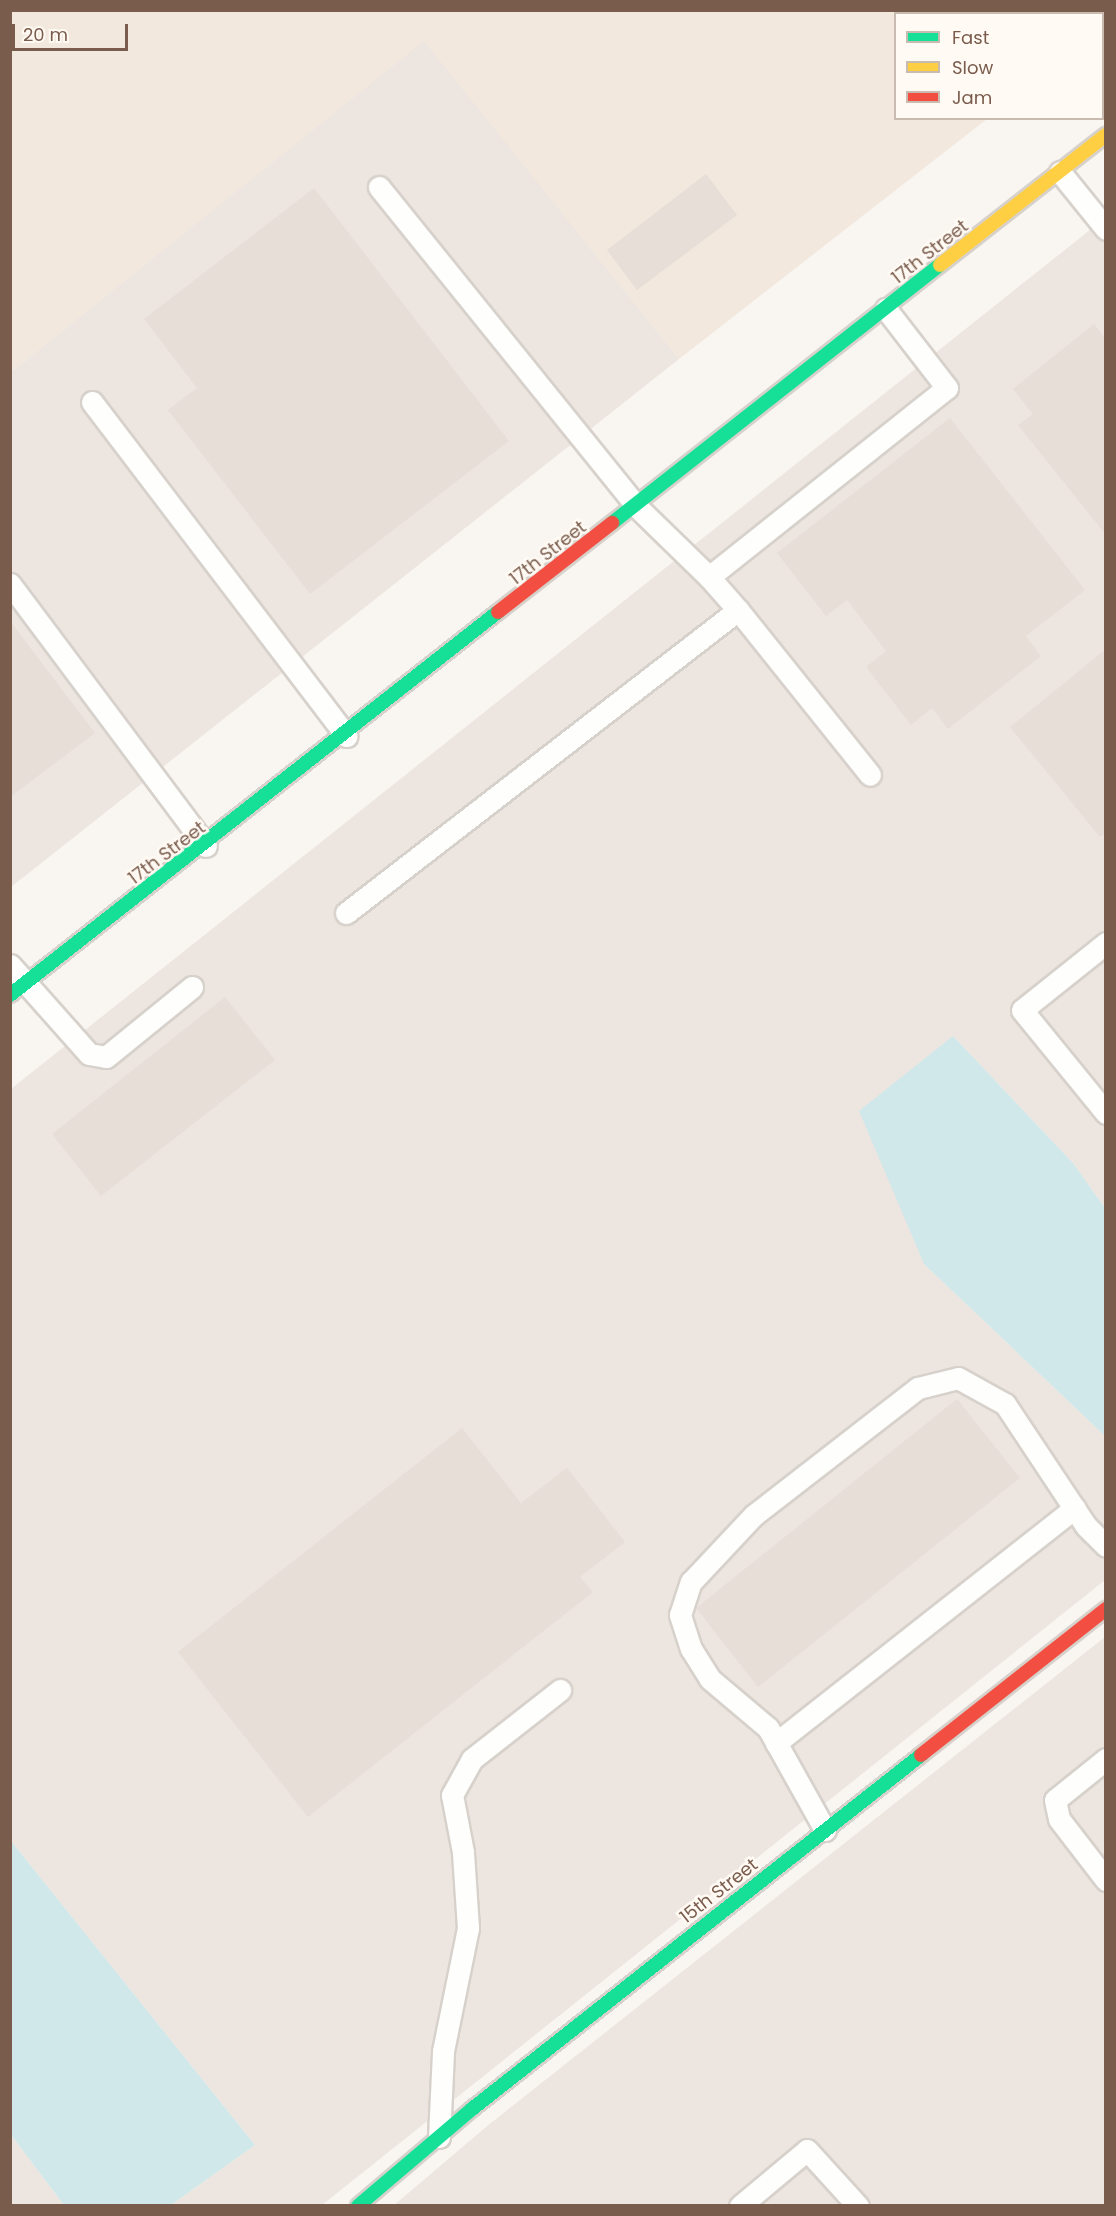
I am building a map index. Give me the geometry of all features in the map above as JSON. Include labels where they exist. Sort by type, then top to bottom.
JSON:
[{"type":"main road","name":"17th Street","points":[[10,995],[206,846],[1106,135]]},
{"type":"main road","name":"15th Street","points":[[358,2205],[439,2137],[1106,1609]]},
{"type":"lane","points":[[1060,172],[1106,229]]},
{"type":"lane","points":[[379,187],[636,506],[709,577],[738,610],[870,776]]},
{"type":"lane","points":[[709,577],[947,388],[886,309]]},
{"type":"lane","points":[[92,402],[346,736]]},
{"type":"lane","points":[[10,584],[206,846]]},
{"type":"lane","points":[[346,913],[738,610]]},
{"type":"lane","points":[[1106,943],[1023,1010],[1106,1113]]},
{"type":"lane","points":[[10,964],[29,981],[89,1054],[106,1057],[192,987]]},
{"type":"lane","points":[[825,1830],[768,1728],[710,1679],[691,1649],[680,1615],[691,1582],[772,1501],[918,1388],[958,1378],[1005,1404],[1075,1508],[1106,1546]]},
{"type":"lane","points":[[776,1743],[1075,1508]]},
{"type":"lane","points":[[439,2137],[443,2051],[468,1928],[463,1852],[452,1795],[472,1759],[560,1690]]},
{"type":"lane","points":[[1106,1759],[1055,1800],[1059,1819],[1106,1880]]},
{"type":"lane","points":[[740,2205],[807,2150],[858,2205]]},
{"type":"shaded area","points":[[1105,10],[1104,19],[1104,12],[894,12],[894,120],[986,120],[679,359],[424,42],[14,370],[10,366],[10,11]]},
{"type":"shaded area","points":[[424,41],[679,359],[11,887],[10,366],[14,370]]},
{"type":"shaded area","points":[[1105,218],[1105,1208],[1073,1163],[953,1036],[924,1264],[1105,1436],[1105,1580],[322,2205],[171,2205],[255,2145],[11,1841],[11,1089]]},
{"type":"shaded area","points":[[1105,1637],[1105,2205],[393,2206],[486,2127]]},
{"type":"shaded area","points":[[11,2135],[64,2205],[11,2205]]},
{"type":"water","points":[[953,1036],[1073,1163],[1105,1208],[1105,1436],[924,1264],[859,1111]]},
{"type":"water","points":[[11,1841],[255,2145],[171,2205],[64,2205],[11,2135]]},
{"type":"building","points":[[706,174],[737,215],[637,290],[607,250]]},
{"type":"building","points":[[314,188],[509,441],[310,594],[168,410],[197,388],[144,319]]},
{"type":"building","points":[[1094,324],[1106,339],[1106,535],[1018,425],[1033,414],[1013,389]]},
{"type":"building","points":[[950,418],[1085,590],[1026,636],[1041,656],[948,729],[932,708],[911,725],[866,667],[886,651],[847,600],[826,616],[777,553]]},
{"type":"building","points":[[10,621],[95,733],[10,797]]},
{"type":"building","points":[[1106,649],[1106,833],[1100,837],[1010,727]]},
{"type":"building","points":[[225,997],[275,1060],[101,1196],[52,1134]]},
{"type":"building","points":[[957,1399],[1020,1478],[758,1687],[696,1608]]},
{"type":"building","points":[[462,1428],[521,1503],[567,1468],[625,1542],[580,1577],[593,1592],[308,1817],[178,1652]]},
{"type":"traffic: fast","points":[[612,523],[940,265]]},
{"type":"traffic: fast","points":[[10,995],[498,612]]},
{"type":"traffic: fast","points":[[358,2206],[472,2109],[921,1755]]},
{"type":"traffic: slow","points":[[940,265],[1106,135]]},
{"type":"traffic: jam","points":[[498,612],[612,523]]},
{"type":"traffic: jam","points":[[921,1755],[1106,1609]]}]
